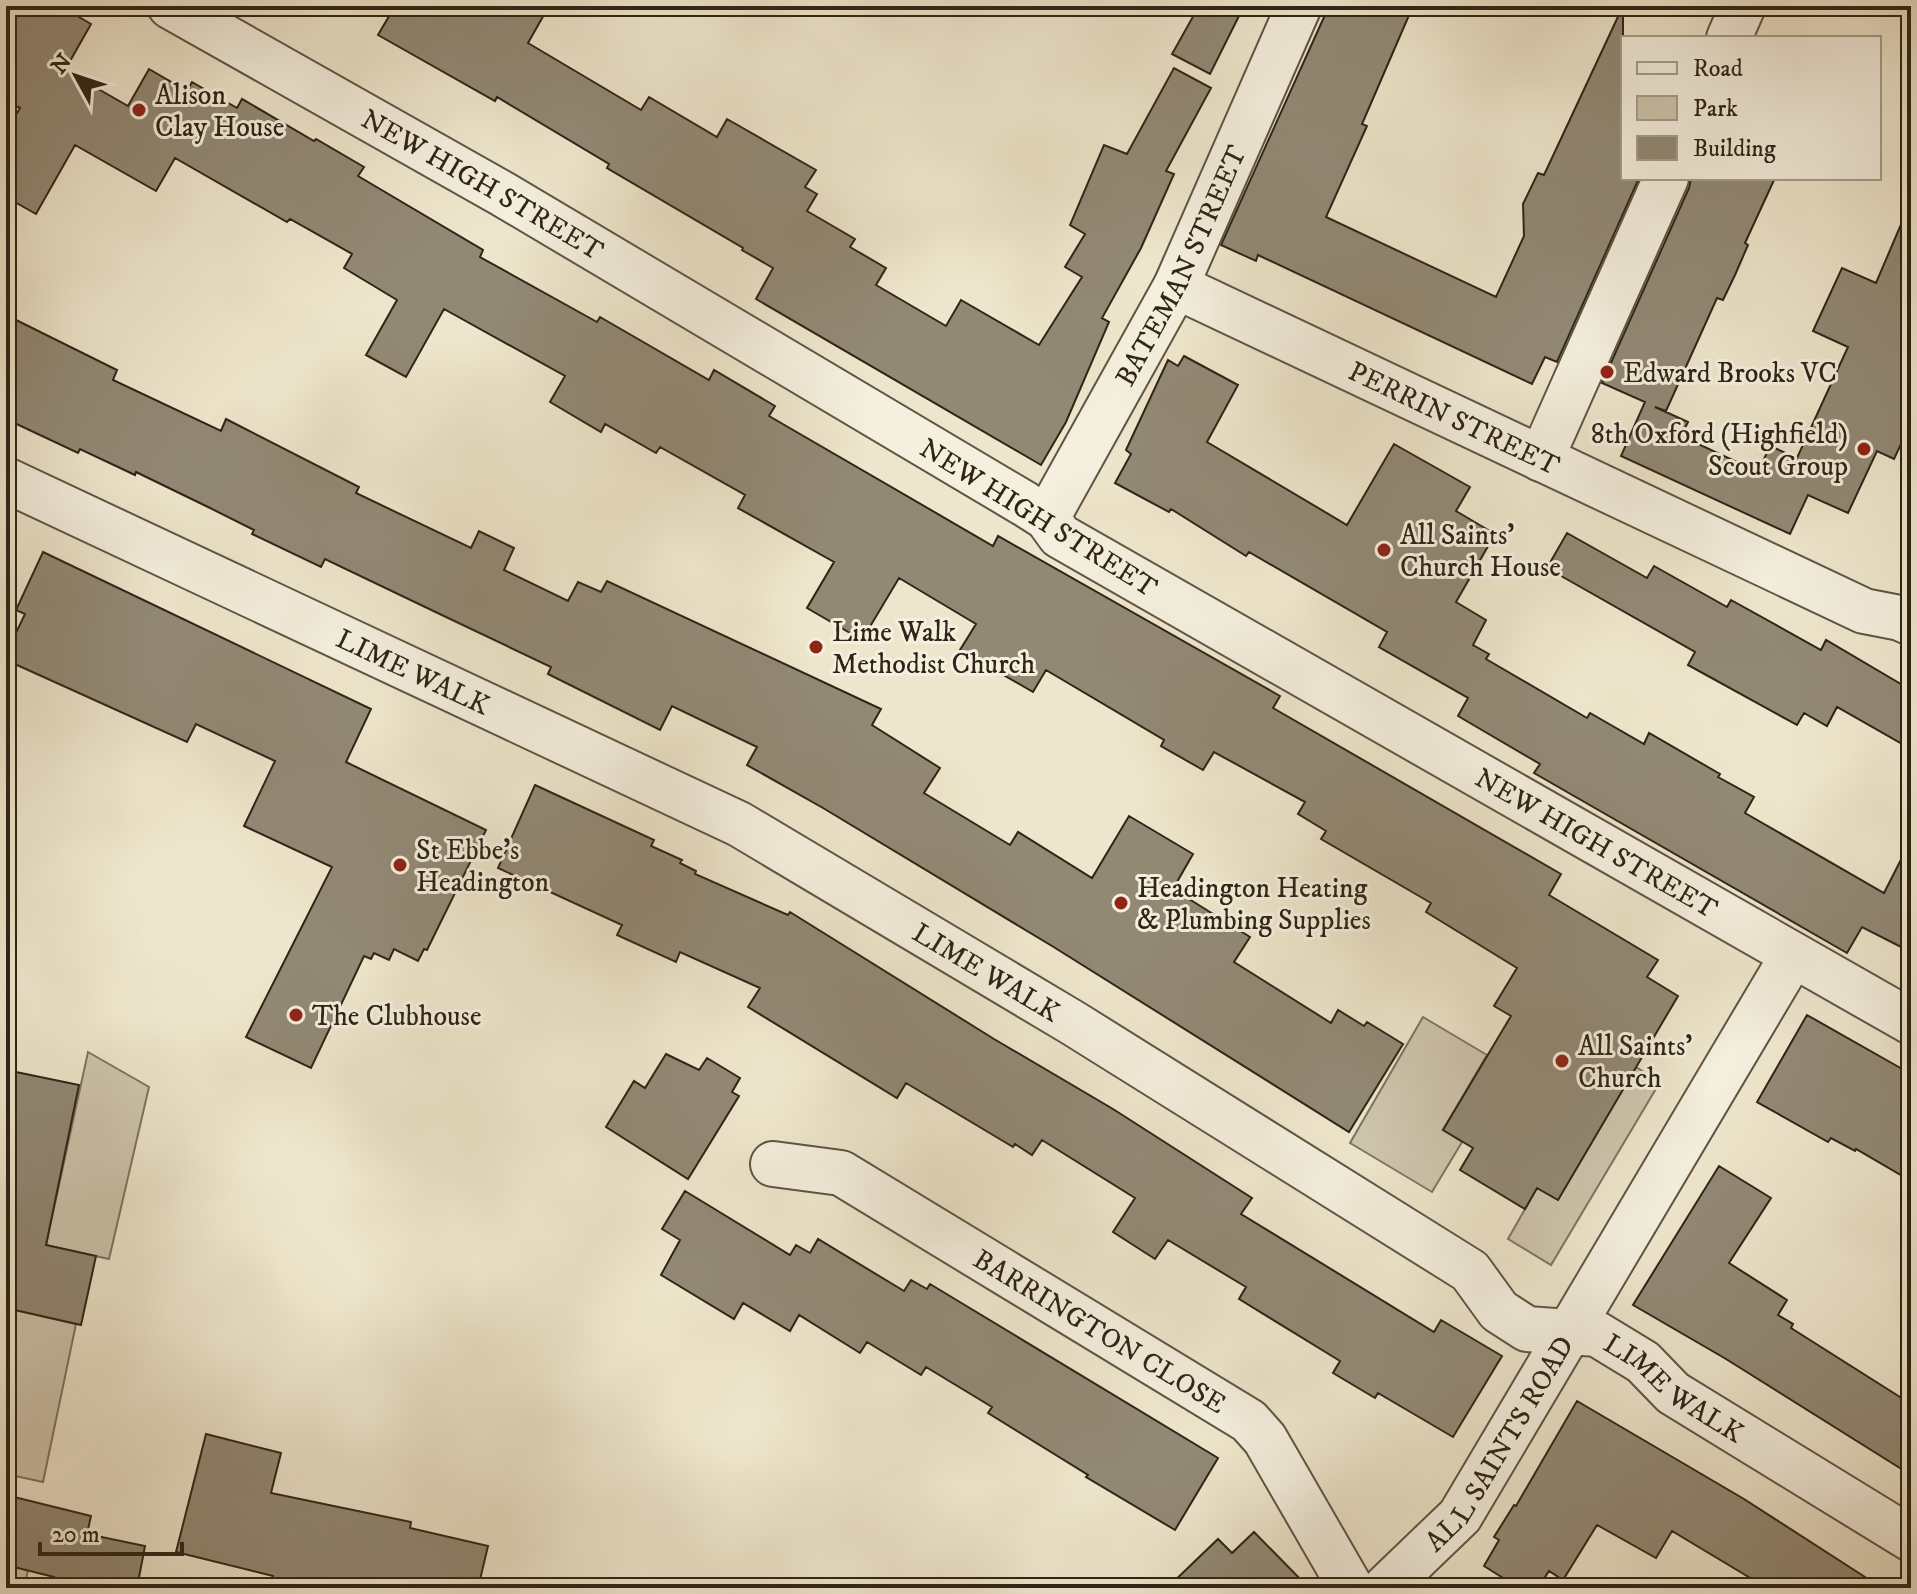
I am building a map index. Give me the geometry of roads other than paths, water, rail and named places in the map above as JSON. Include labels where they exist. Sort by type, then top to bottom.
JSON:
[{"type":"street","name":"NEW HIGH STREET","points":[[170,6],[501,193],[1047,518],[1060,536],[1911,1022]]},
{"type":"street","name":"BATEMAN STREET","points":[[1047,518],[1176,286],[1299,6]]},
{"type":"street","points":[[1730,36],[1743,6]]},
{"type":"street","points":[[1541,459],[1665,180]]},
{"type":"street","name":"PERRIN STREET","points":[[1176,286],[1864,611],[1907,611]]},
{"type":"street","name":"LIME WALK","points":[[6,480],[739,824],[1073,1023],[1470,1271],[1499,1311],[1527,1329],[1597,1334],[1643,1362],[1673,1393],[1911,1539]]},
{"type":"street","name":"ALL SAINTS ROAD","points":[[1385,1588],[1460,1516],[1793,955]]},
{"type":"street","name":"BARRINGTON CLOSE","points":[[773,1164],[841,1173],[1249,1421],[1265,1439],[1351,1588]]},
{"type":"place","name":"Alison Clay House","points":[[139,110]]},
{"type":"place","name":"Edward Brooks VC","points":[[1607,372]]},
{"type":"place","name":"8th Oxford (Highfield) Scout Group","points":[[1864,449]]},
{"type":"place","name":"All Saints' Church House","points":[[1384,550]]},
{"type":"place","name":"Lime Walk Methodist Church","points":[[816,647]]},
{"type":"place","name":"St Ebbe's Headington","points":[[400,865]]},
{"type":"place","name":"Headington Heating & Plumbing Supplies","points":[[1121,903]]},
{"type":"place","name":"The Clubhouse","points":[[296,1015]]},
{"type":"place","name":"All Saints' Church","points":[[1562,1061]]}]
